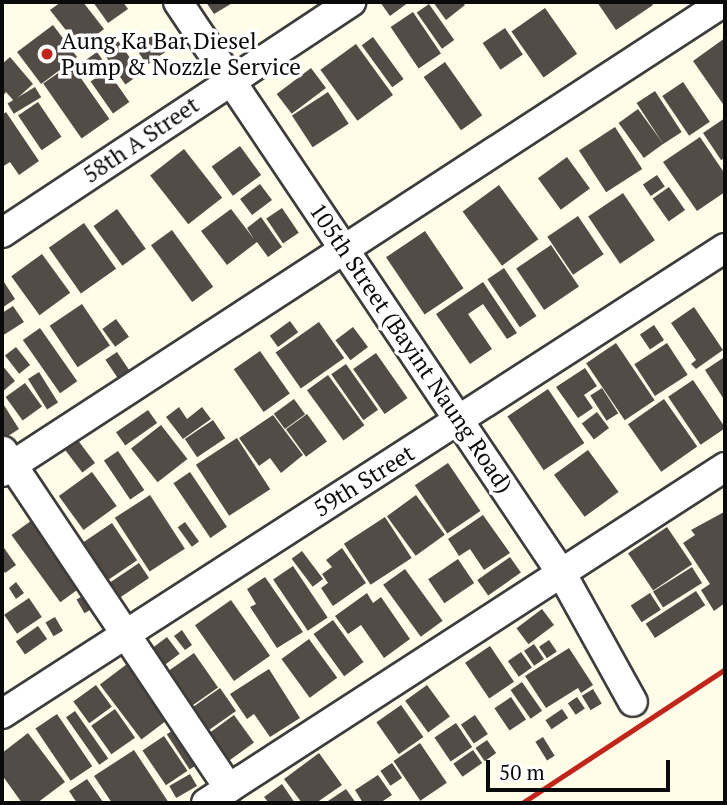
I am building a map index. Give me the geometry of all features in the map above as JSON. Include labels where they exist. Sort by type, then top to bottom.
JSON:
[{"type":"street","name":"105th Street (Bayint Naung Road)","points":[[178,2],[344,245],[562,574],[634,702]]},
{"type":"street","name":"58th A Street","points":[[2,233],[351,2]]},
{"type":"street","points":[[229,788],[5,462],[724,2]]},
{"type":"street","name":"59th Street","points":[[2,714],[725,248]]},
{"type":"street","points":[[206,803],[725,467]]},
{"type":"building","points":[[61,2],[83,2],[104,29],[80,48],[50,10]]},
{"type":"building","points":[[93,2],[123,2],[128,9],[108,23]]},
{"type":"building","points":[[206,2],[234,2],[214,14]]},
{"type":"building","points":[[380,2],[409,2],[390,16]]},
{"type":"building","points":[[433,2],[462,2],[465,5],[446,20]]},
{"type":"building","points":[[597,2],[651,2],[653,5],[616,30]]},
{"type":"building","points":[[429,4],[454,40],[442,49],[417,13]]},
{"type":"building","points":[[545,8],[577,54],[544,77],[511,32]]},
{"type":"building","points":[[413,12],[441,53],[419,69],[391,27]]},
{"type":"building","name":"Aung Ka Bar Diesel Pump & Nozzle Service","points":[[53,25],[77,57],[41,84],[17,52]]},
{"type":"building","points":[[505,28],[523,55],[501,70],[483,43]]},
{"type":"building","points":[[114,35],[141,74],[125,84],[98,46]]},
{"type":"building","points":[[153,35],[165,52],[147,65],[135,48]]},
{"type":"building","points":[[373,37],[404,79],[392,87],[362,45]]},
{"type":"building","points":[[725,38],[725,107],[693,61]]},
{"type":"building","points":[[356,44],[393,95],[357,121],[320,70]]},
{"type":"building","points":[[97,52],[106,65],[91,76],[81,63]]},
{"type":"building","points":[[10,57],[33,84],[14,101],[6,92],[2,97],[2,64]]},
{"type":"building","points":[[445,62],[482,115],[461,130],[424,77]]},
{"type":"building","points":[[71,64],[109,119],[82,138],[43,84]]},
{"type":"building","points":[[311,68],[326,88],[292,114],[277,94]]},
{"type":"building","points":[[107,70],[129,102],[113,113],[91,81]]},
{"type":"building","points":[[683,82],[710,122],[689,136],[662,96]]},
{"type":"building","points":[[35,87],[41,97],[14,114],[8,103]]},
{"type":"building","points":[[655,91],[682,132],[663,144],[637,103]]},
{"type":"building","points":[[328,92],[349,124],[313,147],[292,115]]},
{"type":"building","points":[[38,102],[61,137],[42,150],[18,115]]},
{"type":"building","points":[[638,109],[663,144],[644,158],[619,123]]},
{"type":"building","points":[[6,112],[39,161],[19,175],[10,162],[2,167],[2,115]]},
{"type":"building","points":[[725,118],[725,158],[721,160],[703,133]]},
{"type":"building","points":[[615,127],[642,169],[606,192],[579,150]]},
{"type":"building","points":[[700,137],[725,174],[725,192],[697,211],[663,162]]},
{"type":"building","points":[[240,146],[261,175],[233,196],[212,167]]},
{"type":"building","points":[[184,149],[222,198],[188,224],[150,175]]},
{"type":"building","points":[[567,157],[590,189],[561,210],[538,178]]},
{"type":"building","points":[[657,175],[665,187],[651,196],[643,185]]},
{"type":"building","points":[[260,184],[272,200],[252,215],[240,199]]},
{"type":"building","points":[[499,185],[538,239],[502,266],[463,211]]},
{"type":"building","points":[[669,187],[685,210],[669,221],[653,198]]},
{"type":"building","points":[[623,193],[655,240],[620,264],[588,216]]},
{"type":"building","points":[[282,208],[299,233],[283,243],[266,219]]},
{"type":"building","points":[[117,209],[146,249],[122,266],[94,226]]},
{"type":"building","points":[[231,209],[254,239],[247,228],[261,217],[282,247],[268,257],[257,242],[227,265],[201,231]]},
{"type":"building","points":[[578,216],[604,254],[573,275],[547,237]]},
{"type":"building","points":[[84,223],[116,269],[81,294],[49,248]]},
{"type":"building","points":[[172,230],[213,287],[192,302],[151,245]]},
{"type":"building","points":[[425,231],[464,288],[425,314],[386,257]]},
{"type":"building","points":[[551,245],[579,286],[544,310],[516,268]]},
{"type":"building","points":[[42,254],[70,293],[39,315],[11,276]]},
{"type":"building","points":[[504,268],[536,316],[520,327],[487,279]]},
{"type":"building","points":[[2,279],[15,299],[2,308]]},
{"type":"building","points":[[483,282],[517,333],[507,339],[483,304],[468,314],[492,349],[470,364],[436,314]]},
{"type":"building","points":[[82,304],[110,345],[78,367],[50,326]]},
{"type":"building","points":[[13,306],[24,322],[2,336],[2,313]]},
{"type":"building","points":[[694,307],[723,350],[696,369],[691,364],[696,360],[671,323]]},
{"type":"building","points":[[116,319],[129,337],[115,347],[102,329]]},
{"type":"building","points":[[290,321],[298,332],[278,347],[270,336]]},
{"type":"building","points":[[319,322],[344,358],[301,388],[276,352]]},
{"type":"building","points":[[654,325],[664,340],[650,349],[640,335]]},
{"type":"building","points":[[353,327],[368,347],[350,360],[335,340]]},
{"type":"building","points":[[40,328],[77,381],[60,393],[23,340]]},
{"type":"building","points":[[616,343],[655,400],[625,420],[586,363]]},
{"type":"building","points":[[667,343],[688,375],[655,396],[634,364]]},
{"type":"building","points":[[16,347],[30,365],[19,374],[5,356]]},
{"type":"building","points":[[260,351],[290,394],[264,412],[234,369]]},
{"type":"building","points":[[117,352],[129,370],[118,378],[105,360]]},
{"type":"building","points":[[376,353],[408,398],[385,414],[353,369]]},
{"type":"building","points":[[723,358],[725,360],[725,401],[705,370]]},
{"type":"building","points":[[346,364],[378,410],[363,420],[331,374]]},
{"type":"building","points":[[2,365],[15,381],[2,392]]},
{"type":"building","points":[[585,368],[597,386],[584,395],[593,408],[578,418],[556,387]]},
{"type":"building","points":[[39,372],[58,403],[47,409],[28,379]]},
{"type":"building","points":[[328,375],[364,425],[343,440],[307,390]]},
{"type":"building","points":[[693,380],[725,427],[701,445],[668,397]]},
{"type":"building","points":[[25,383],[42,406],[23,421],[6,397]]},
{"type":"building","points":[[602,388],[618,413],[607,421],[590,396]]},
{"type":"building","points":[[548,389],[584,443],[544,470],[507,416]]},
{"type":"building","points":[[294,399],[305,414],[285,429],[274,414]]},
{"type":"building","points":[[664,399],[697,447],[661,472],[628,424]]},
{"type":"building","points":[[2,402],[19,429],[5,438],[2,434]]},
{"type":"building","points":[[179,407],[187,419],[202,407],[211,419],[183,439],[166,417]]},
{"type":"building","points":[[148,410],[157,423],[125,445],[116,432]]},
{"type":"building","points":[[597,412],[609,428],[594,439],[582,423]]},
{"type":"building","points":[[307,414],[327,442],[306,457],[286,429]]},
{"type":"building","points":[[273,415],[303,455],[281,473],[270,458],[259,466],[239,438]]},
{"type":"building","points":[[213,420],[225,438],[197,457],[185,439]]},
{"type":"building","points":[[161,425],[187,459],[158,482],[131,448]]},
{"type":"building","points":[[237,438],[270,489],[229,516],[196,465]]},
{"type":"building","points":[[77,439],[95,463],[82,473],[64,449]]},
{"type":"building","points":[[588,450],[619,492],[585,517],[554,475]]},
{"type":"building","points":[[118,451],[144,490],[130,499],[104,461]]},
{"type":"building","points":[[448,463],[480,511],[447,533],[415,485]]},
{"type":"building","points":[[92,472],[117,506],[84,530],[59,496]]},
{"type":"building","points":[[190,472],[227,527],[210,538],[173,483]]},
{"type":"building","points":[[150,495],[185,549],[150,572],[115,518]]},
{"type":"building","points":[[416,495],[445,535],[416,556],[387,516]]},
{"type":"building","points":[[724,512],[725,603],[714,611],[701,590],[710,584],[683,543],[695,535],[691,530]]},
{"type":"building","points":[[39,515],[88,582],[60,602],[11,535]]},
{"type":"building","points":[[483,515],[510,553],[484,570],[470,549],[459,556],[448,539]]},
{"type":"building","points":[[385,517],[412,558],[371,585],[344,544]]},
{"type":"building","points":[[185,522],[199,541],[192,547],[178,527]]},
{"type":"building","points":[[112,523],[137,560],[104,583],[79,545]]},
{"type":"building","points":[[667,527],[692,564],[653,591],[628,553]]},
{"type":"building","points":[[2,545],[16,565],[5,573],[2,569]]},
{"type":"building","points":[[342,548],[366,583],[333,606],[321,588],[328,583],[322,574],[332,567],[326,560]]},
{"type":"building","points":[[302,551],[323,579],[313,587],[292,559]]},
{"type":"building","points":[[510,557],[521,573],[488,596],[477,580]]},
{"type":"building","points":[[458,559],[474,583],[444,603],[428,579]]},
{"type":"building","points":[[139,563],[149,578],[116,600],[106,585]]},
{"type":"building","points":[[293,566],[328,617],[308,631],[273,579]]},
{"type":"building","points":[[692,567],[702,583],[663,607],[653,591]]},
{"type":"building","points":[[405,569],[443,621],[421,637],[383,585]]},
{"type":"building","points":[[265,577],[303,632],[277,648],[250,607],[256,604],[247,589]]},
{"type":"building","points":[[16,582],[24,593],[16,599],[9,588]]},
{"type":"building","points":[[696,591],[705,605],[655,638],[646,624]]},
{"type":"building","points":[[367,593],[373,603],[381,597],[410,639],[384,658],[361,625],[348,634],[335,616]]},
{"type":"building","points":[[650,593],[661,610],[642,622],[631,606]]},
{"type":"building","points":[[86,594],[94,608],[84,613],[76,600]]},
{"type":"building","points":[[29,598],[42,617],[17,634],[4,615]]},
{"type":"building","points":[[231,600],[270,656],[234,681],[195,625]]},
{"type":"building","points":[[542,609],[554,625],[528,644],[516,628]]},
{"type":"building","points":[[55,617],[63,631],[53,636],[45,622]]},
{"type":"building","points":[[333,620],[364,662],[344,676],[314,634]]},
{"type":"building","points":[[38,626],[47,639],[25,655],[16,641]]},
{"type":"building","points":[[182,630],[192,645],[185,650],[174,636]]},
{"type":"building","points":[[167,637],[180,654],[160,669],[147,652]]},
{"type":"building","points":[[309,639],[337,678],[310,698],[281,659]]},
{"type":"building","points":[[549,640],[557,652],[547,658],[539,647]]},
{"type":"building","points":[[534,644],[544,659],[534,666],[524,651]]},
{"type":"building","points":[[490,646],[514,682],[489,698],[465,663]]},
{"type":"building","points":[[569,648],[593,685],[581,693],[578,688],[546,708],[525,676]]},
{"type":"building","points":[[521,652],[532,668],[519,677],[508,661]]},
{"type":"building","points":[[194,653],[218,687],[182,713],[158,678]]},
{"type":"building","points":[[135,658],[177,713],[141,740],[100,684]]},
{"type":"building","points":[[269,669],[300,718],[270,737],[254,714],[247,719],[230,694]]},
{"type":"building","points":[[522,682],[542,711],[531,719],[511,690]]},
{"type":"building","points":[[96,685],[112,707],[89,723],[73,701]]},
{"type":"building","points":[[427,685],[450,717],[428,732],[405,701]]},
{"type":"building","points":[[220,688],[236,711],[198,738],[181,715]]},
{"type":"building","points":[[593,689],[602,704],[591,710],[582,696]]},
{"type":"building","points":[[511,697],[526,719],[510,731],[494,708]]},
{"type":"building","points":[[577,697],[585,709],[576,715],[568,703]]},
{"type":"building","points":[[401,705],[423,737],[399,754],[376,722]]},
{"type":"building","points":[[115,709],[135,738],[111,754],[91,726]]},
{"type":"building","points":[[562,709],[568,718],[552,729],[545,720]]},
{"type":"building","points":[[75,711],[108,759],[99,765],[66,717]]},
{"type":"building","points":[[57,714],[92,766],[71,781],[35,729]]},
{"type":"building","points":[[234,715],[254,743],[227,762],[207,734]]},
{"type":"building","points":[[475,715],[488,734],[474,744],[461,725]]},
{"type":"building","points":[[456,723],[472,747],[451,762],[434,738]]},
{"type":"building","points":[[181,725],[204,760],[190,769],[167,734]]},
{"type":"building","points":[[28,733],[65,782],[37,803],[22,803],[2,775],[2,753]]},
{"type":"building","points":[[164,736],[187,771],[166,785],[142,751]]},
{"type":"building","points":[[543,737],[555,756],[547,760],[535,742]]},
{"type":"building","points":[[487,740],[496,753],[485,761],[476,748]]},
{"type":"building","points":[[420,743],[447,783],[420,801],[393,761]]},
{"type":"building","points":[[134,750],[169,803],[112,803],[94,776]]},
{"type":"building","points":[[473,750],[482,763],[463,777],[453,764]]},
{"type":"building","points":[[319,753],[342,785],[316,803],[302,803],[284,779]]},
{"type":"building","points":[[392,763],[402,778],[390,786],[380,771]]},
{"type":"building","points":[[190,774],[197,786],[176,798],[169,786]]},
{"type":"building","points":[[378,775],[392,795],[380,803],[363,803],[355,790]]},
{"type":"building","points":[[87,779],[102,803],[77,803],[69,791]]},
{"type":"building","points":[[282,784],[295,803],[269,803],[264,797]]},
{"type":"building","points":[[346,789],[356,803],[325,803]]},
{"type":"railway","points":[[522,803],[725,669]]},
{"type":"place","name":"Aung Ka Bar Diesel Pump & Nozzle Service","points":[[47,54]]}]
